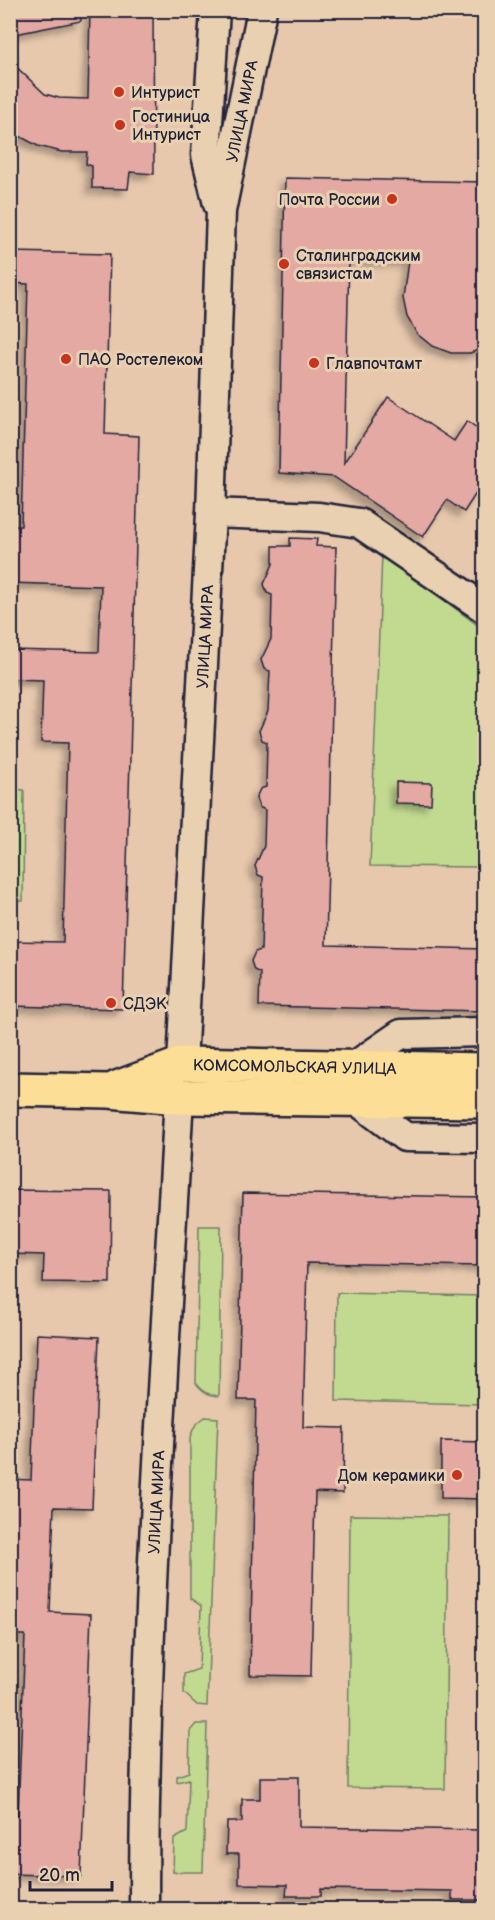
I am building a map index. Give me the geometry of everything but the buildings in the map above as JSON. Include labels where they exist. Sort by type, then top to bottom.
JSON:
[{"type":"main road","name":"КОМСОМОЛЬСКАЯ УЛИЦА","points":[[109,1090],[182,1064],[354,1083],[439,1085],[484,1101]]},
{"type":"main road","name":"КОМСОМОЛЬСКАЯ УЛИЦА","points":[[439,1085],[484,1070]]},
{"type":"main road","name":"КОМСОМОЛЬСКАЯ УЛИЦА","points":[[10,1089],[109,1090],[179,1097],[354,1083]]},
{"type":"street","name":"УЛИЦА МИРА","points":[[215,10],[206,155],[220,211]]},
{"type":"street","name":"УЛИЦА МИРА","points":[[182,1064],[211,513],[220,211],[262,10]]},
{"type":"street","points":[[211,513],[319,517],[360,523],[484,608]]},
{"type":"street","points":[[484,1032],[401,1034],[354,1083],[405,1137],[484,1138]]},
{"type":"street","name":"УЛИЦА МИРА","points":[[144,1910],[147,1719],[179,1097]]},
{"type":"green space","points":[[382,554],[484,630],[484,867],[370,866]]},
{"type":"green space","points":[[11,789],[24,790],[23,901],[11,901]]},
{"type":"green space","points":[[199,1226],[221,1226],[219,1396],[206,1392],[196,1383]]},
{"type":"green space","points":[[337,1293],[484,1296],[484,1404],[336,1401]]},
{"type":"green space","points":[[205,1417],[218,1418],[207,1706],[197,1705],[184,1693],[184,1674],[199,1669],[201,1606],[190,1598],[190,1438],[195,1426]]},
{"type":"green space","points":[[350,1515],[448,1516],[445,1789],[348,1788]]},
{"type":"green space","points":[[196,1724],[207,1724],[203,1872],[173,1872],[174,1839],[187,1832],[189,1779],[177,1782],[177,1776],[189,1772],[190,1731]]},
{"type":"place","name":"Интурист","points":[[119,92]]},
{"type":"place","name":"Гостиница Интурист","points":[[120,125]]},
{"type":"place","name":"Почта России","points":[[392,199]]},
{"type":"place","name":"Сталинградским связистам","points":[[284,264]]},
{"type":"place","name":"ПАО Ростелеком","points":[[66,359]]},
{"type":"place","name":"Главпочтамт","points":[[314,363]]},
{"type":"place","name":"СДЭК","points":[[111,1003]]},
{"type":"place","name":"Дом керамики","points":[[457,1475]]}]
